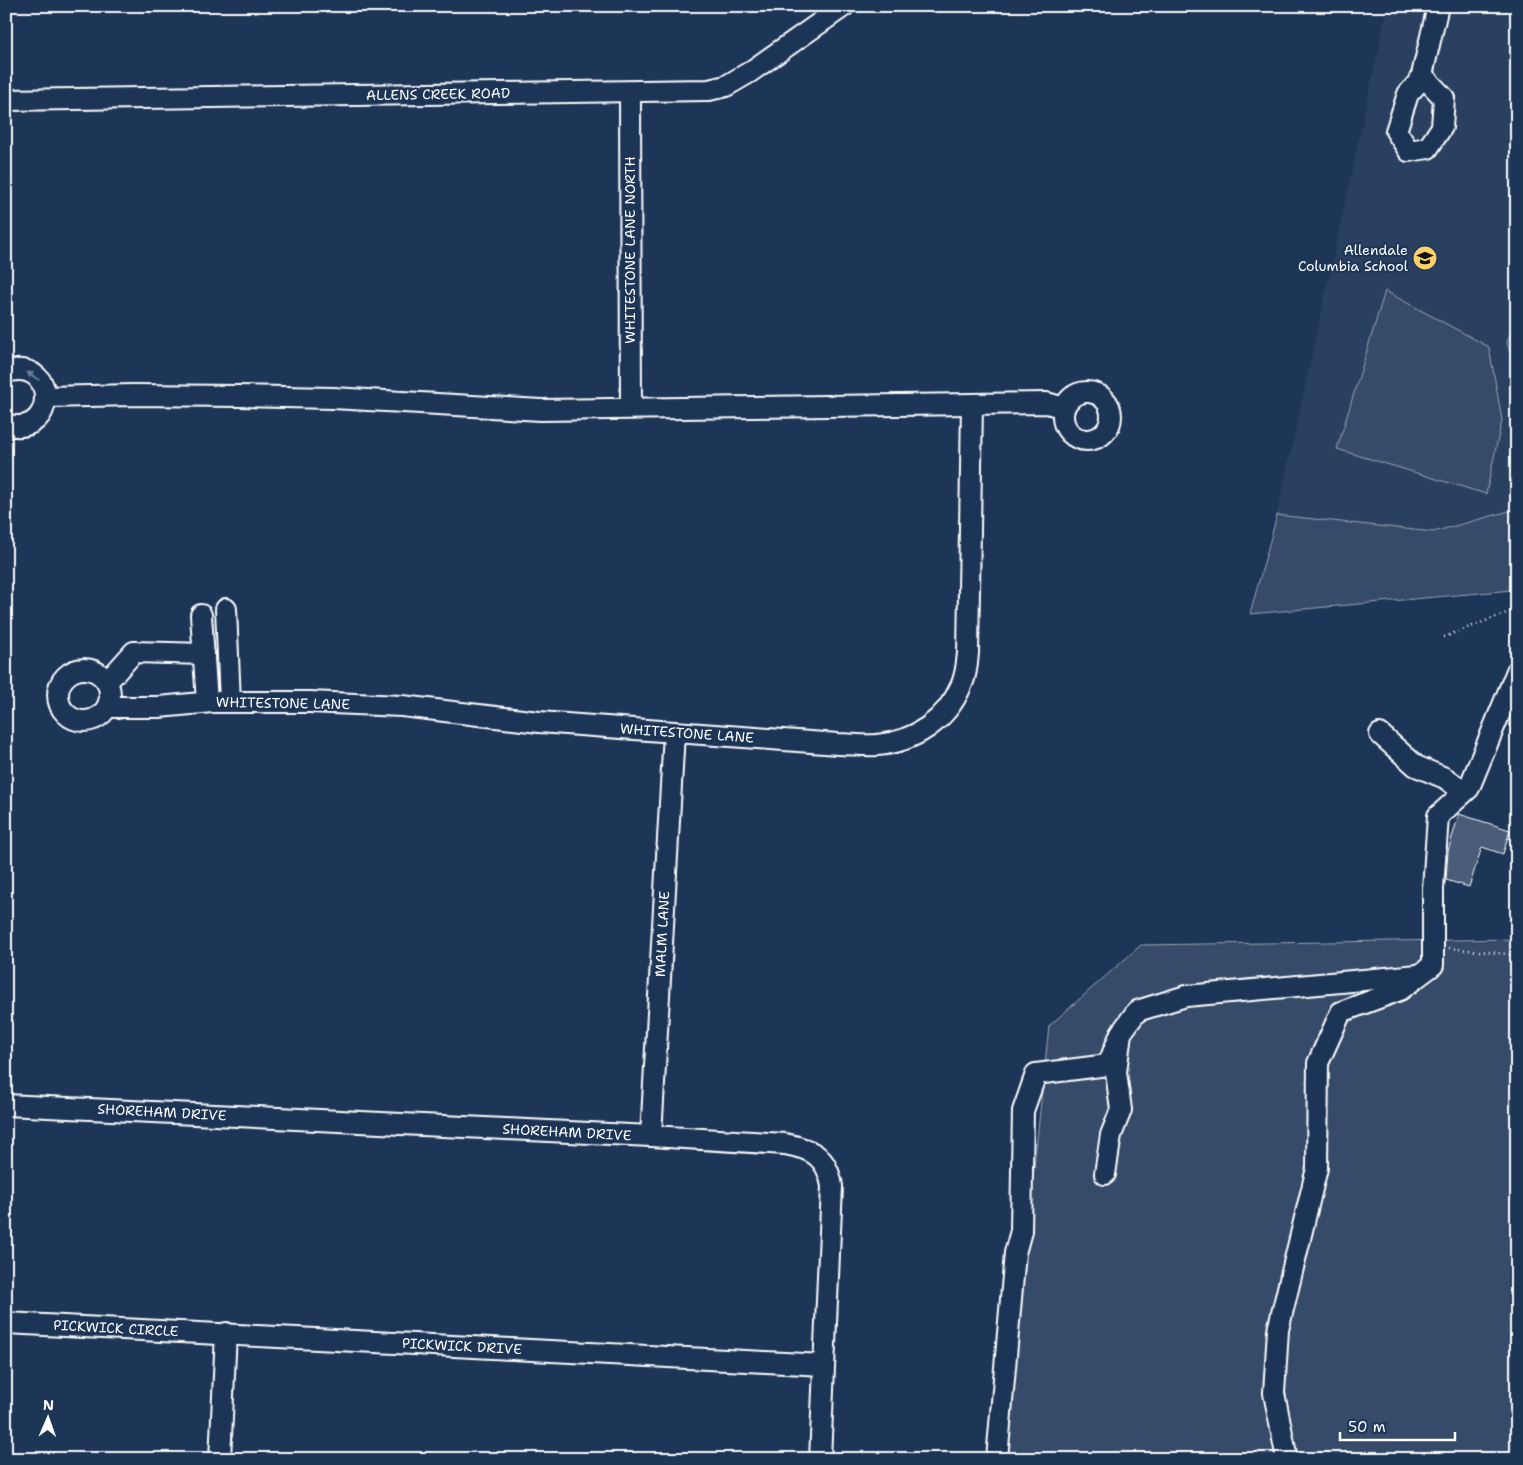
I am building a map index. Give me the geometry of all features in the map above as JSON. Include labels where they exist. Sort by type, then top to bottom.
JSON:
[{"type":"street","name":"ALLENS CREEK ROAD","points":[[6,100],[709,90],[726,86],[750,72],[844,6]]},
{"type":"street","points":[[1422,75],[1438,6]]},
{"type":"street","name":"WHITESTONE LANE NORTH","points":[[630,92],[630,408]]},
{"type":"street","points":[[6,372],[24,370],[32,374],[40,380],[46,397],[45,406],[41,414],[34,421],[26,425],[17,426],[6,424]]},
{"type":"street","points":[[46,397],[133,395],[333,398],[542,410],[1047,403],[1064,408]]},
{"type":"street","name":"WHITESTONE LANE","points":[[108,707],[159,707],[207,702],[402,706],[539,722],[838,744],[876,745],[920,733],[944,714],[954,700],[962,685],[968,652],[972,405]]},
{"type":"street","points":[[226,609],[230,702]]},
{"type":"street","points":[[200,614],[207,702]]},
{"type":"street","points":[[108,682],[134,652],[204,654]]},
{"type":"street","points":[[76,670],[93,670],[108,682],[110,698],[108,707],[96,719],[79,721],[70,718],[59,705],[57,697],[58,688],[62,680],[76,670]]},
{"type":"street","points":[[1287,1459],[1274,1393],[1278,1330],[1317,1168],[1318,1063],[1341,1012],[1400,990],[1433,965],[1433,889],[1438,816],[1469,788],[1517,671]]},
{"type":"street","name":"MALM LANE","points":[[651,1136],[674,733]]},
{"type":"street","points":[[1380,734],[1416,766],[1446,778],[1464,792]]},
{"type":"street","points":[[997,1459],[1016,1253],[1021,1231],[1023,1111],[1036,1074],[1108,1065],[1120,1033],[1137,1011],[1186,996],[1418,975]]},
{"type":"street","points":[[1105,1174],[1111,1135],[1121,1110],[1116,1072],[1120,1033]]},
{"type":"street","name":"SHOREHAM DRIVE","points":[[6,1105],[651,1136],[785,1144],[802,1147],[815,1153],[824,1163],[830,1174],[833,1200],[820,1459]]},
{"type":"street","name":"PICKWICK CIRCLE","points":[[6,1323],[226,1333]]},
{"type":"street","points":[[220,1459],[226,1333]]},
{"type":"street","name":"PICKWICK DRIVE","points":[[226,1333],[824,1365]]},
{"type":"path","points":[[1444,637],[1517,609]]},
{"type":"path","points":[[1433,947],[1517,955]]},
{"type":"shaded area","name":"Allendale Columbia School","points":[[1388,6],[1517,6],[1517,509],[1433,532],[1277,515]]},
{"type":"shaded area","points":[[1385,291],[1489,347],[1502,420],[1486,494],[1337,449]]},
{"type":"shaded area","points":[[1517,312],[1517,373],[1507,343]]},
{"type":"shaded area","points":[[1517,509],[1517,588],[1512,590],[1250,614],[1277,515],[1433,532]]},
{"type":"shaded area","points":[[1517,939],[1517,1459],[1009,1459],[1009,1404],[1049,1026],[1141,945]]},
{"type":"building","points":[[1459,814],[1510,830],[1503,854],[1482,847],[1469,887],[1446,880],[1448,851]]},
{"type":"place","name":"Allendale Columbia School","points":[[1425,258]]}]
